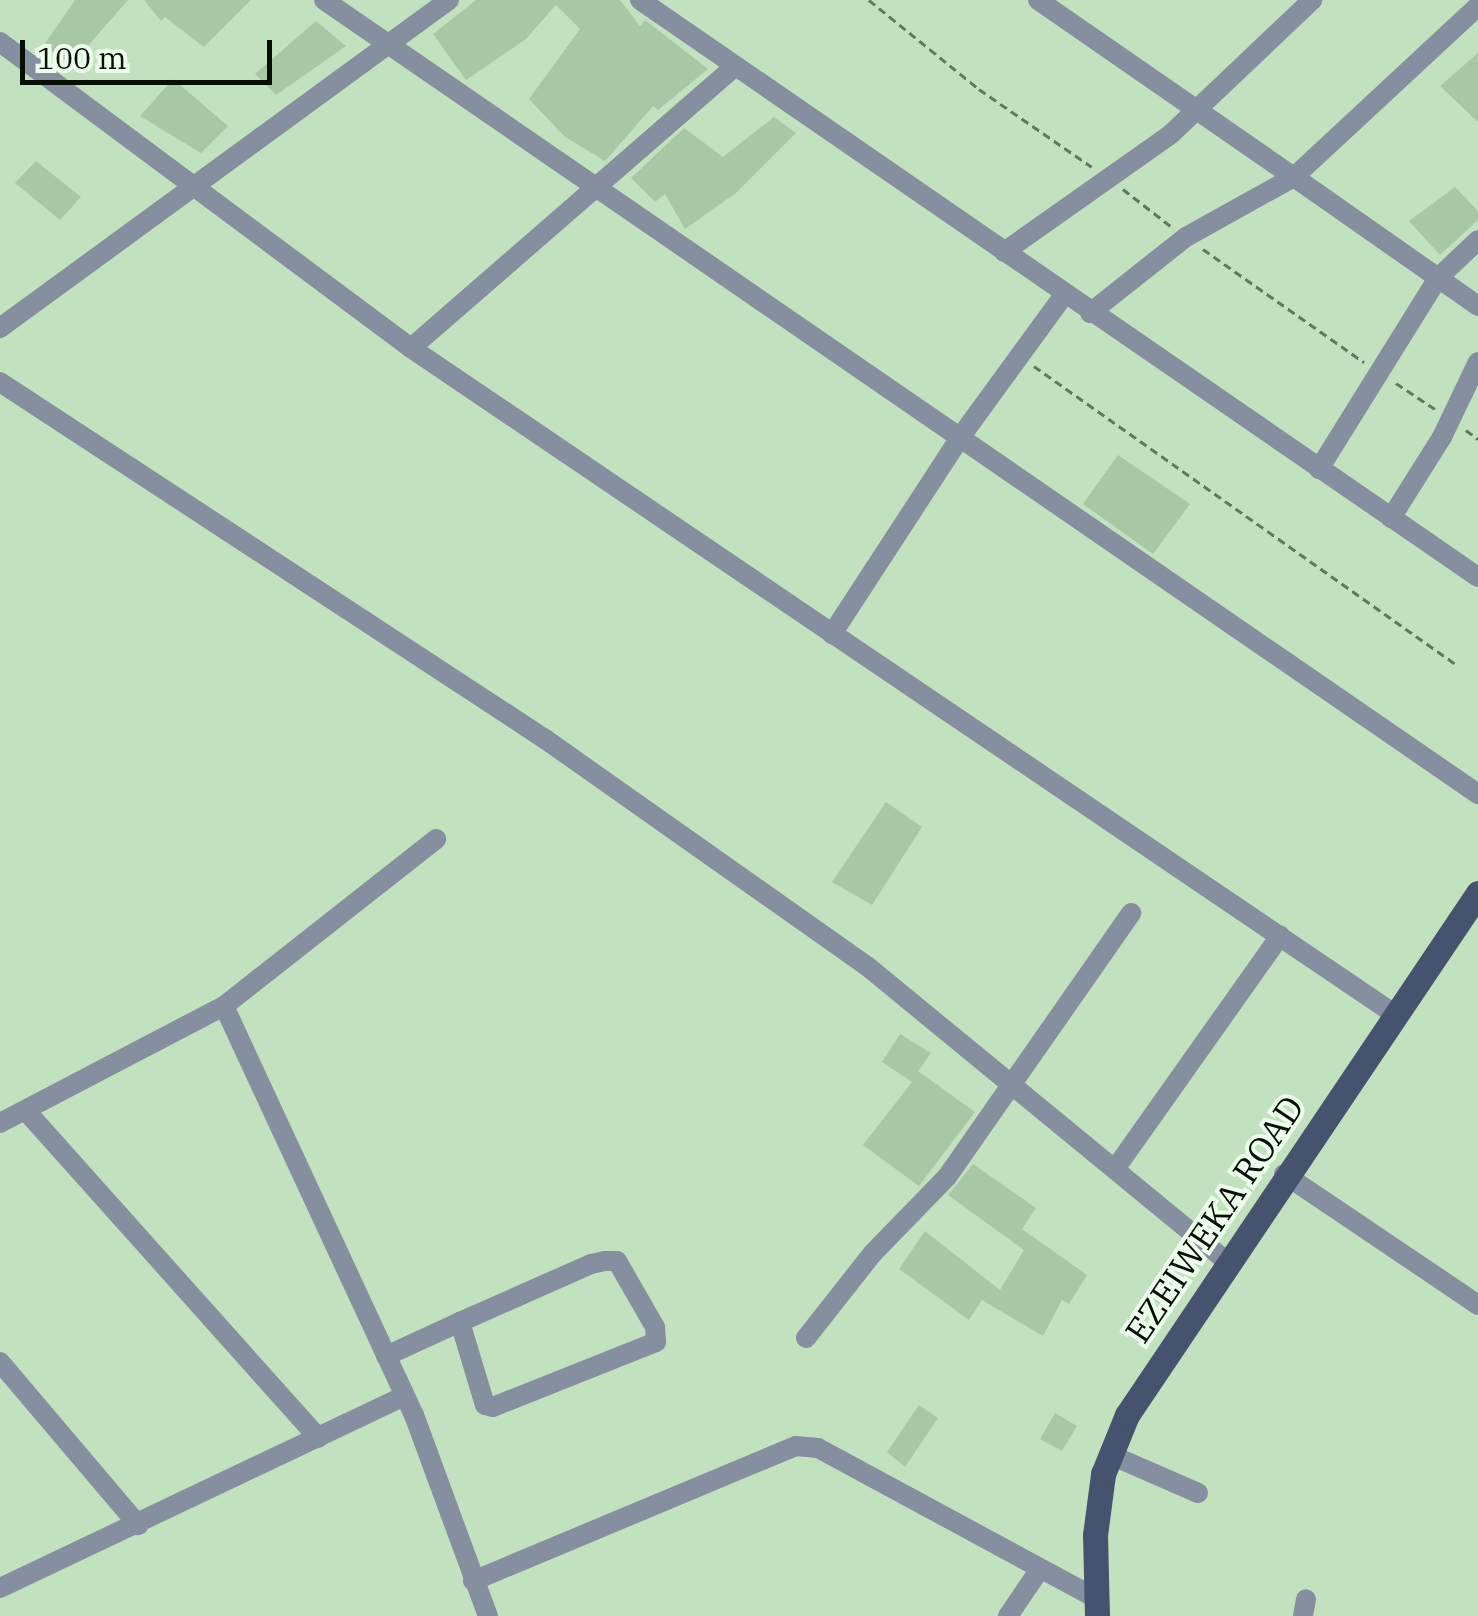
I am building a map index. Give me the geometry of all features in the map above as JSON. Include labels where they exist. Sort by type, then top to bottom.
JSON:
[{"type":"main road","name":"EZEIWEKA ROAD","points":[[1096,1607],[1095,1535],[1111,1455],[1126,1415],[1225,1260],[1478,892]]},
{"type":"street","points":[[324,0],[1478,794]]},
{"type":"street","points":[[0,328],[449,0]]},
{"type":"street","points":[[640,0],[1090,313],[1390,518],[1477,572]]},
{"type":"street","points":[[1038,0],[1478,306]]},
{"type":"street","points":[[1004,252],[1197,109],[1312,0]]},
{"type":"street","points":[[1090,313],[1186,238],[1294,177],[1478,6]]},
{"type":"street","points":[[0,42],[195,182],[411,348],[1394,1012]]},
{"type":"street","points":[[411,348],[735,66]]},
{"type":"street","points":[[1319,469],[1376,371],[1438,278],[1478,240]]},
{"type":"street","points":[[832,634],[959,439],[1064,295]]},
{"type":"street","points":[[1390,518],[1478,362]]},
{"type":"street","points":[[0,382],[562,750],[867,966],[1225,1260]]},
{"type":"street","points":[[0,1123],[224,1006],[436,839]]},
{"type":"street","points":[[806,1338],[873,1253],[947,1177],[1131,913]]},
{"type":"street","points":[[1115,1170],[1280,936]]},
{"type":"street","points":[[224,1006],[404,1396],[488,1616]]},
{"type":"street","points":[[27,1112],[318,1438]]},
{"type":"street","points":[[1284,1174],[1478,1306]]},
{"type":"street","points":[[386,1356],[460,1322],[591,1264],[616,1262],[655,1327],[656,1342],[493,1407],[485,1405],[460,1322]]},
{"type":"street","points":[[0,1362],[138,1525]]},
{"type":"street","points":[[0,1588],[404,1396]]},
{"type":"street","points":[[473,1581],[796,1446],[818,1448],[1040,1569],[1096,1607]]},
{"type":"street","points":[[1111,1455],[1198,1493]]},
{"type":"street","points":[[1008,1616],[1040,1569]]},
{"type":"path","points":[[869,0],[979,89],[1108,178],[1186,238],[1478,439]]},
{"type":"path","points":[[1020,356],[1457,665]]},
{"type":"building","points":[[75,0],[128,0],[71,65],[44,45]]},
{"type":"building","points":[[144,0],[251,0],[204,47],[165,17],[161,21]]},
{"type":"building","points":[[476,0],[620,0],[640,26],[645,20],[708,69],[658,110],[653,106],[605,161],[565,137],[529,99],[580,29],[556,5],[526,39],[466,80],[433,34]]},
{"type":"building","points":[[316,21],[346,46],[276,95],[255,74]]},
{"type":"building","points":[[1478,53],[1478,122],[1440,86]]},
{"type":"building","points":[[173,79],[228,126],[201,153],[140,116]]},
{"type":"building","points":[[774,117],[796,133],[736,193],[685,229],[665,194],[655,202],[631,178],[684,128],[723,157]]},
{"type":"building","points":[[36,161],[81,197],[60,220],[15,183]]},
{"type":"building","points":[[1455,187],[1478,211],[1478,220],[1440,255],[1409,221]]},
{"type":"building","points":[[1118,455],[1190,504],[1153,554],[1083,504]]},
{"type":"building","points":[[886,802],[922,827],[872,905],[832,882]]},
{"type":"building","points":[[900,1034],[931,1053],[918,1071],[975,1112],[919,1186],[863,1145],[912,1082],[882,1062]]},
{"type":"building","points":[[973,1164],[1036,1208],[1022,1229],[1087,1275],[1069,1304],[1062,1300],[1043,1336],[982,1300],[969,1320],[899,1269],[925,1231],[1000,1290],[1024,1250],[948,1195]]},
{"type":"building","points":[[919,1405],[938,1418],[905,1467],[887,1452]]},
{"type":"building","points":[[1055,1413],[1077,1426],[1062,1451],[1040,1439]]}]
